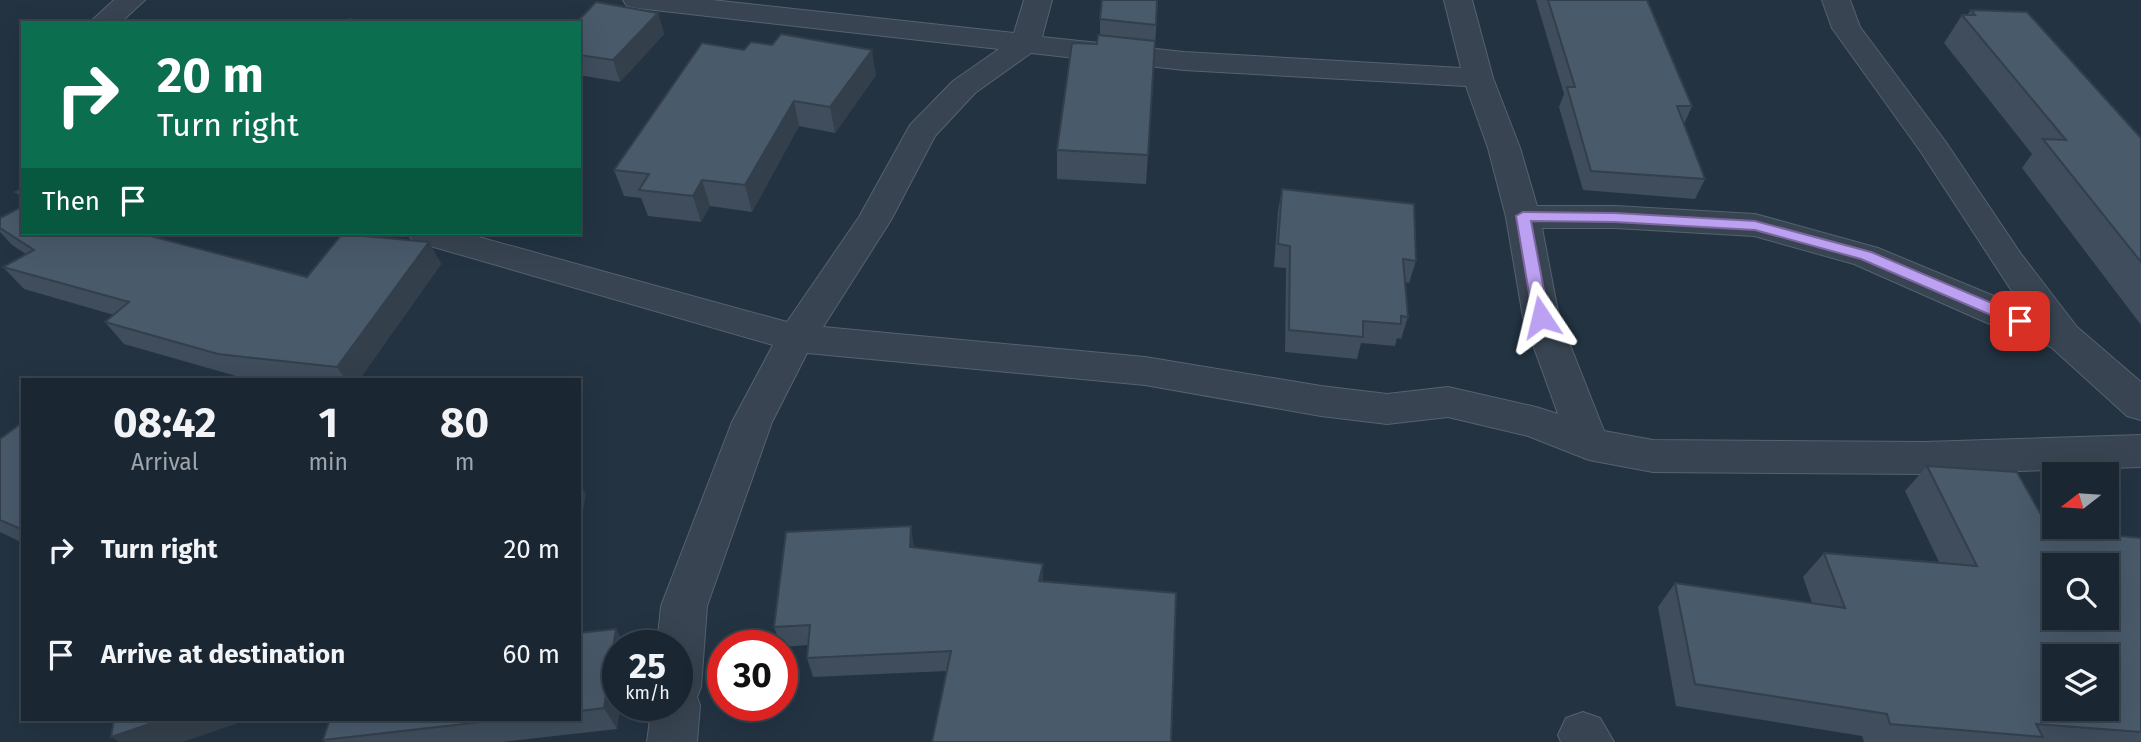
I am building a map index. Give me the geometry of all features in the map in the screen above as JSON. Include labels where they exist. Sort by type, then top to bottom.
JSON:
[{"type":"street","points":[[105,21],[131,0]]},
{"type":"street","points":[[637,0],[1184,61],[1478,78]]},
{"type":"street","points":[[682,630],[684,606],[752,422],[796,338],[874,220],[921,132],[964,87],[1026,43],[1038,0]]},
{"type":"street","points":[[1458,0],[1478,78],[1504,148],[1523,216],[1541,317],[1589,444]]},
{"type":"street","points":[[1836,0],[1846,28],[1934,148],[2009,262],[2064,337],[2141,405]]},
{"type":"street","points":[[1523,216],[1615,217],[1755,225],[1866,256],[1998,313],[2064,337]]},
{"type":"street","points":[[432,235],[796,338],[1145,371],[1321,401],[1387,409],[1448,402],[1536,422],[1589,444],[1653,456],[1924,458],[2141,451]]},
{"type":"street","points":[[672,742],[674,721]]},
{"type":"building","points":[[1102,0],[1157,0],[1156,25],[1100,19]]},
{"type":"building","points":[[1548,0],[1647,0],[1692,106],[1677,106],[1705,179],[1591,171],[1567,87],[1575,87]]},
{"type":"building","points":[[596,2],[658,13],[613,60],[581,55],[581,21],[578,21]]},
{"type":"building","points":[[1971,10],[2027,12],[2141,138],[2141,262],[2043,139],[2066,140],[1962,15],[1975,15]]},
{"type":"building","points":[[781,34],[872,50],[830,107],[794,101],[745,185],[702,180],[693,196],[639,190],[649,174],[614,170],[702,43],[744,50],[751,42],[772,45]]},
{"type":"building","points":[[1098,35],[1155,41],[1148,155],[1057,150],[1072,43],[1097,44]]},
{"type":"building","points":[[1282,189],[1414,204],[1416,261],[1403,259],[1408,317],[1401,316],[1401,324],[1363,321],[1363,337],[1289,330],[1290,246],[1278,244]]},
{"type":"building","points":[[21,207],[21,235],[147,235],[307,277],[341,235],[429,242],[337,367],[218,354],[105,322],[129,302],[3,267],[34,250],[0,228],[0,218]]},
{"type":"building","points":[[21,423],[21,529],[0,520],[0,439]]},
{"type":"building","points":[[1927,466],[2017,472],[2042,517],[2042,539],[2119,539],[2119,536],[2141,538],[2141,732],[2036,724],[2043,737],[1890,724],[1887,714],[1695,684],[1675,583],[1845,608],[1824,553],[1977,566]]},
{"type":"building","points":[[911,526],[910,547],[1043,564],[1039,581],[1176,593],[1171,742],[932,742],[951,651],[807,658],[810,625],[774,627],[786,532]]},
{"type":"building","points":[[602,631],[602,708],[581,711],[581,633]]},
{"type":"building","points":[[114,721],[158,721],[111,737]]},
{"type":"building","points":[[329,721],[490,721],[323,740]]},
{"type":"route","points":[[1541,317],[1523,216],[1615,217],[1755,225],[1866,256],[2020,321]]}]
